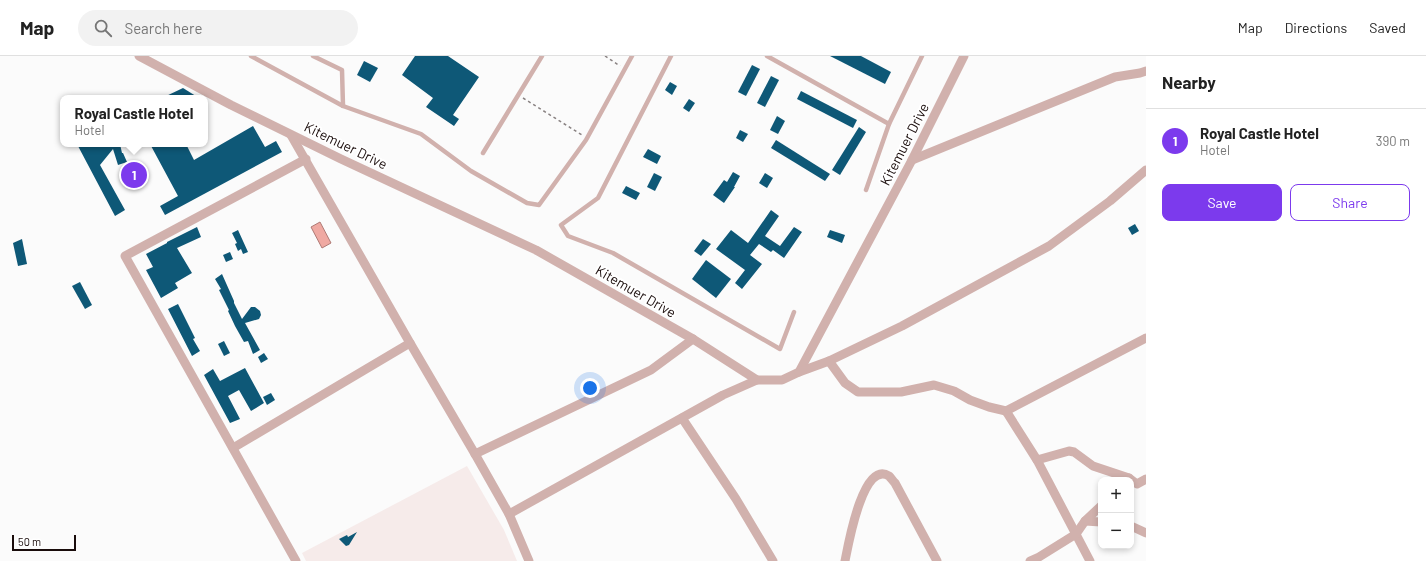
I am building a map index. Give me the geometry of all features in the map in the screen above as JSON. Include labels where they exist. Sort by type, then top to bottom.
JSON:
[{"type":"street","name":"Kitemuer Drive","points":[[139,56],[290,134],[536,250],[693,339],[757,380]]},
{"type":"street","name":"Kitemuer Drive","points":[[799,372],[912,160],[964,56]]},
{"type":"street","points":[[912,160],[1115,77],[1146,71]]},
{"type":"street","points":[[290,134],[306,159],[509,514],[529,561]]},
{"type":"street","points":[[296,561],[125,256],[306,159]]},
{"type":"street","points":[[509,514],[723,395],[757,380],[782,380],[829,361],[902,326],[1050,246],[1110,201],[1146,170]]},
{"type":"street","points":[[829,361],[846,383],[858,392],[901,392],[934,386],[954,391],[970,400],[1006,411],[1146,338]]},
{"type":"street","points":[[475,454],[651,370],[693,339]]},
{"type":"street","points":[[233,448],[410,343]]},
{"type":"street","points":[[1006,411],[1037,460],[1090,561]]},
{"type":"street","points":[[682,418],[736,499],[773,561]]},
{"type":"street","points":[[1037,460],[1069,451],[1074,452],[1093,466],[1123,477]]},
{"type":"street","points":[[845,561],[849,536],[857,509],[872,478],[881,474],[888,476],[895,484],[937,561]]},
{"type":"street","points":[[1134,482],[1137,484],[1146,479]]},
{"type":"street","points":[[1030,561],[1076,534],[1084,521],[1098,509]]},
{"type":"street","points":[[1084,521],[1098,522]]},
{"type":"street","points":[[1134,527],[1146,533]]},
{"type":"lane","points":[[251,56],[343,106],[421,134],[471,171],[527,203],[539,205],[587,138],[632,56]]},
{"type":"lane","points":[[313,56],[342,70],[343,106]]},
{"type":"lane","points":[[483,153],[542,56]]},
{"type":"lane","points":[[671,56],[598,198],[562,225],[568,236],[612,253],[780,350],[794,312]]},
{"type":"lane","points":[[766,56],[889,124]]},
{"type":"lane","points":[[866,190],[889,124],[922,56]]},
{"type":"path","points":[[605,56],[625,69]]},
{"type":"path","points":[[518,95],[587,138]]},
{"type":"shaded area","points":[[320,222],[331,243],[322,248],[311,227]]},
{"type":"shaded area","points":[[467,466],[504,530],[517,561],[306,561],[302,553]]},
{"type":"building","points":[[415,56],[448,56],[479,77],[453,115],[459,119],[454,126],[426,107],[433,98],[402,75]]},
{"type":"building","points":[[830,56],[861,56],[891,72],[885,84]]},
{"type":"building","points":[[364,61],[378,68],[370,82],[357,75]]},
{"type":"building","points":[[752,65],[760,69],[746,96],[738,92]]},
{"type":"building","points":[[771,76],[779,80],[765,107],[757,103]]},
{"type":"building","points":[[670,82],[677,86],[672,95],[665,90]]},
{"type":"building","points":[[183,88],[194,95],[168,95]]},
{"type":"building","points":[[801,91],[857,120],[853,128],[797,99]]},
{"type":"building","points":[[689,99],[695,103],[689,112],[683,108]]},
{"type":"building","points":[[777,116],[785,121],[778,134],[770,130]]},
{"type":"building","points":[[253,126],[265,147],[276,141],[282,152],[165,215],[160,206],[178,196],[152,147],[188,147],[194,160]]},
{"type":"building","points":[[859,127],[866,132],[840,175],[832,170]]},
{"type":"building","points":[[740,130],[748,134],[743,142],[736,138]]},
{"type":"building","points":[[776,140],[830,174],[825,181],[771,148]]},
{"type":"building","points":[[79,147],[121,147],[127,162],[118,165],[113,149],[100,165],[125,210],[115,216]]},
{"type":"building","points":[[648,149],[661,156],[657,164],[643,157]]},
{"type":"building","points":[[733,172],[740,176],[735,187],[724,203],[713,195],[724,180],[727,182]]},
{"type":"building","points":[[654,173],[662,177],[655,191],[647,187]]},
{"type":"building","points":[[765,173],[773,178],[767,188],[759,183]]},
{"type":"building","points":[[626,186],[640,193],[636,200],[622,193]]},
{"type":"building","points":[[771,210],[779,216],[765,236],[780,246],[794,227],[802,232],[784,258],[773,250],[771,252],[759,244],[750,255],[762,264],[742,289],[735,283],[745,270],[716,249],[731,230],[748,243]]},
{"type":"building","points":[[1135,224],[1139,231],[1132,235],[1128,228]]},
{"type":"building","points":[[197,227],[201,237],[177,248],[192,273],[175,283],[178,288],[161,298],[146,270],[153,267],[146,254]]},
{"type":"building","points":[[238,230],[248,252],[243,254],[241,249],[238,251],[235,244],[237,243],[232,233]]},
{"type":"building","points":[[830,230],[845,235],[842,243],[827,237]]},
{"type":"building","points":[[22,239],[27,264],[18,266],[13,243]]},
{"type":"building","points":[[703,239],[711,244],[701,256],[694,251]]},
{"type":"building","points":[[230,252],[233,259],[226,262],[223,255]]},
{"type":"building","points":[[706,260],[731,279],[716,298],[692,279]]},
{"type":"building","points":[[222,274],[242,319],[251,307],[255,307],[260,311],[261,315],[259,319],[245,323],[260,350],[253,354],[248,341],[244,342],[235,326],[219,290],[221,289],[215,279]]},
{"type":"building","points":[[80,282],[92,305],[85,309],[72,286]]},
{"type":"building","points":[[178,304],[195,338],[193,339],[200,351],[192,356],[168,309]]},
{"type":"building","points":[[224,341],[230,353],[224,356],[218,344]]},
{"type":"building","points":[[264,353],[268,359],[261,363],[258,357]]},
{"type":"building","points":[[245,368],[264,403],[251,411],[239,390],[228,396],[240,419],[230,423],[204,375],[213,369],[220,381]]},
{"type":"building","points":[[271,393],[275,400],[267,405],[263,397]]},
{"type":"building","points":[[357,532],[349,545],[346,546],[339,539],[347,535],[348,537]]},
{"type":"place","name":"Royal Castle Hotel","points":[[134,175]]}]
